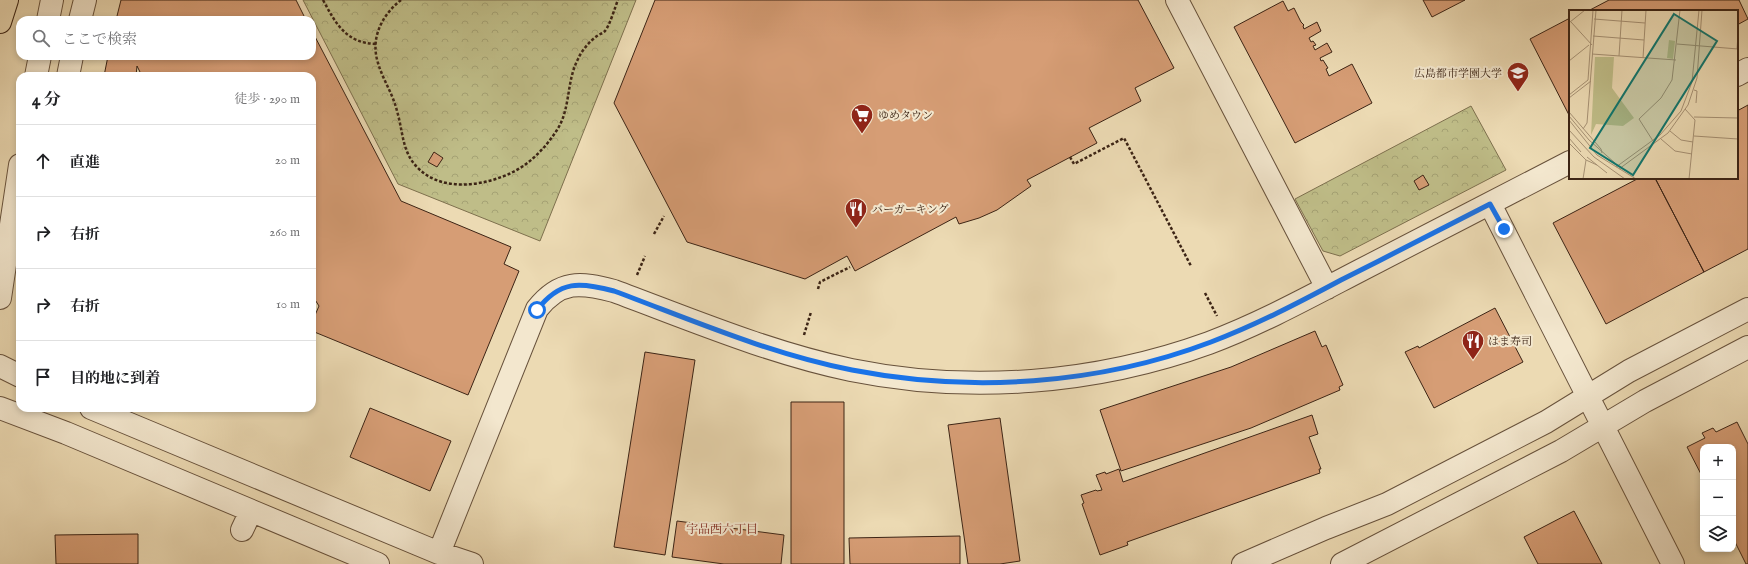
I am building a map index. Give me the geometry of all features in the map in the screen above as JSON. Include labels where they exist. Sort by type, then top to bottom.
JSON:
[{"type":"highway","points":[[0,22],[7,0]]},
{"type":"street","points":[[49,16],[52,0]]},
{"type":"street","points":[[81,16],[85,0]]},
{"type":"street","points":[[1177,0],[1327,288]]},
{"type":"street","points":[[37,72],[39,60]]},
{"type":"street","points":[[69,72],[71,60]]},
{"type":"street","points":[[1738,74],[1748,69]]},
{"type":"street","points":[[439,553],[537,310],[552,293],[572,285],[586,284],[614,291],[764,346],[852,370],[912,379],[978,382],[1051,379],[1101,371],[1152,360],[1208,343],[1234,333],[1282,312],[1569,163]]},
{"type":"street","points":[[0,298],[16,192]]},
{"type":"street","points":[[1490,204],[1673,564]]},
{"type":"street","points":[[1243,564],[1326,528],[1387,504],[1546,422],[1629,371],[1748,309]]},
{"type":"street","points":[[1342,564],[1554,455],[1645,401],[1748,347]]},
{"type":"street","points":[[0,366],[16,374]]},
{"type":"street","points":[[0,408],[66,433],[247,520],[378,564]]},
{"type":"street","points":[[101,412],[439,553],[472,564]]},
{"type":"path","points":[[324,0],[336,23],[345,33],[356,41],[366,44],[376,44]]},
{"type":"path","points":[[401,0],[384,16],[379,26],[376,37],[377,62],[391,92],[408,157],[426,175],[449,184],[460,185],[483,182],[514,171],[535,156],[551,138],[558,129],[567,106],[569,85],[578,57],[590,43],[606,30],[618,0]]},
{"type":"path","points":[[1070,156],[1074,164],[1124,138],[1190,266]]},
{"type":"path","points":[[654,234],[664,216]]},
{"type":"path","points":[[634,281],[645,256]]},
{"type":"path","points":[[818,289],[820,282],[850,267]]},
{"type":"path","points":[[1205,293],[1219,320]]},
{"type":"path","points":[[802,339],[811,312]]},
{"type":"green space","points":[[303,0],[636,0],[540,241],[398,184],[316,25],[316,16],[311,16]]},
{"type":"green space","points":[[1471,106],[1506,170],[1340,256],[1323,251],[1295,199]]},
{"type":"building","points":[[121,0],[296,0],[304,16],[117,16]]},
{"type":"building","name":"ゆめタウン","points":[[655,0],[1138,0],[1174,68],[1135,88],[1141,101],[1089,128],[1097,143],[1027,180],[1031,186],[997,210],[979,218],[959,224],[956,217],[855,271],[847,256],[805,279],[687,242],[614,103]]},
{"type":"building","points":[[1423,0],[1465,0],[1432,17]]},
{"type":"building","points":[[1609,0],[1739,0],[1748,19],[1738,24],[1738,10],[1590,10]]},
{"type":"building","points":[[1283,1],[1288,11],[1294,8],[1304,25],[1304,29],[1317,22],[1321,31],[1309,38],[1311,42],[1313,41],[1316,45],[1313,46],[1315,50],[1327,43],[1332,52],[1320,58],[1328,68],[1326,69],[1329,76],[1352,64],[1372,103],[1295,143],[1234,27]]},
{"type":"building","points":[[1569,19],[1569,115],[1530,39]]},
{"type":"building","points":[[316,39],[401,201],[511,247],[504,264],[519,271],[468,395],[316,333],[316,313],[319,306],[316,301],[316,72],[140,72],[137,66],[136,72],[105,72],[107,60],[316,60]]},
{"type":"building","points":[[1748,105],[1748,249],[1704,272],[1656,179],[1738,179],[1738,110]]},
{"type":"building","points":[[434,152],[443,158],[437,167],[428,162]]},
{"type":"building","points":[[1423,175],[1429,185],[1419,190],[1414,181]]},
{"type":"building","points":[[1637,179],[1656,179],[1704,272],[1606,324],[1553,223]]},
{"type":"building","points":[[1495,308],[1523,362],[1434,408],[1405,352],[1418,346],[1419,348]]},
{"type":"building","points":[[1315,331],[1322,347],[1326,345],[1343,385],[1339,387],[1340,390],[1251,428],[1121,471],[1100,410],[1231,367]]},
{"type":"building","points":[[645,352],[695,360],[665,555],[614,547]]},
{"type":"building","points":[[791,402],[844,402],[844,564],[791,564]]},
{"type":"building","points":[[370,408],[451,441],[430,491],[350,457]]},
{"type":"building","points":[[1312,415],[1318,434],[1309,437],[1321,469],[1319,469],[1320,473],[1127,542],[1128,545],[1100,555],[1082,504],[1084,503],[1081,495],[1096,490],[1102,490],[1096,475],[1105,472],[1106,474],[1119,469],[1123,482]]},
{"type":"building","points":[[1000,418],[1020,561],[1000,564],[968,564],[948,425]]},
{"type":"building","points":[[1737,422],[1748,444],[1748,564],[1746,564],[1736,544],[1736,444],[1700,444],[1700,472],[1687,447],[1705,438],[1702,433],[1713,428],[1716,432]]},
{"type":"building","points":[[1574,511],[1602,564],[1538,564],[1524,537]]},
{"type":"building","points":[[677,521],[784,535],[781,564],[724,564],[672,557]]},
{"type":"building","points":[[138,534],[138,564],[56,564],[55,535]]},
{"type":"building","points":[[960,536],[960,564],[850,564],[849,538]]},
{"type":"place","name":"広島都市学園大学","points":[[1518,92]]},
{"type":"place","name":"ゆめタウン","points":[[862,134]]},
{"type":"place","name":"バーガーキング","points":[[856,228]]},
{"type":"place","name":"はま寿司","points":[[1473,360]]},
{"type":"district","name":"宇品西六丁目","points":[[722,529]]},
{"type":"route","points":[[537,310],[552,293],[572,285],[586,284],[614,291],[764,346],[795,356],[852,370],[912,379],[942,381],[978,382],[1051,379],[1120,368],[1189,349],[1227,336],[1282,312],[1490,204],[1504,229]]}]
